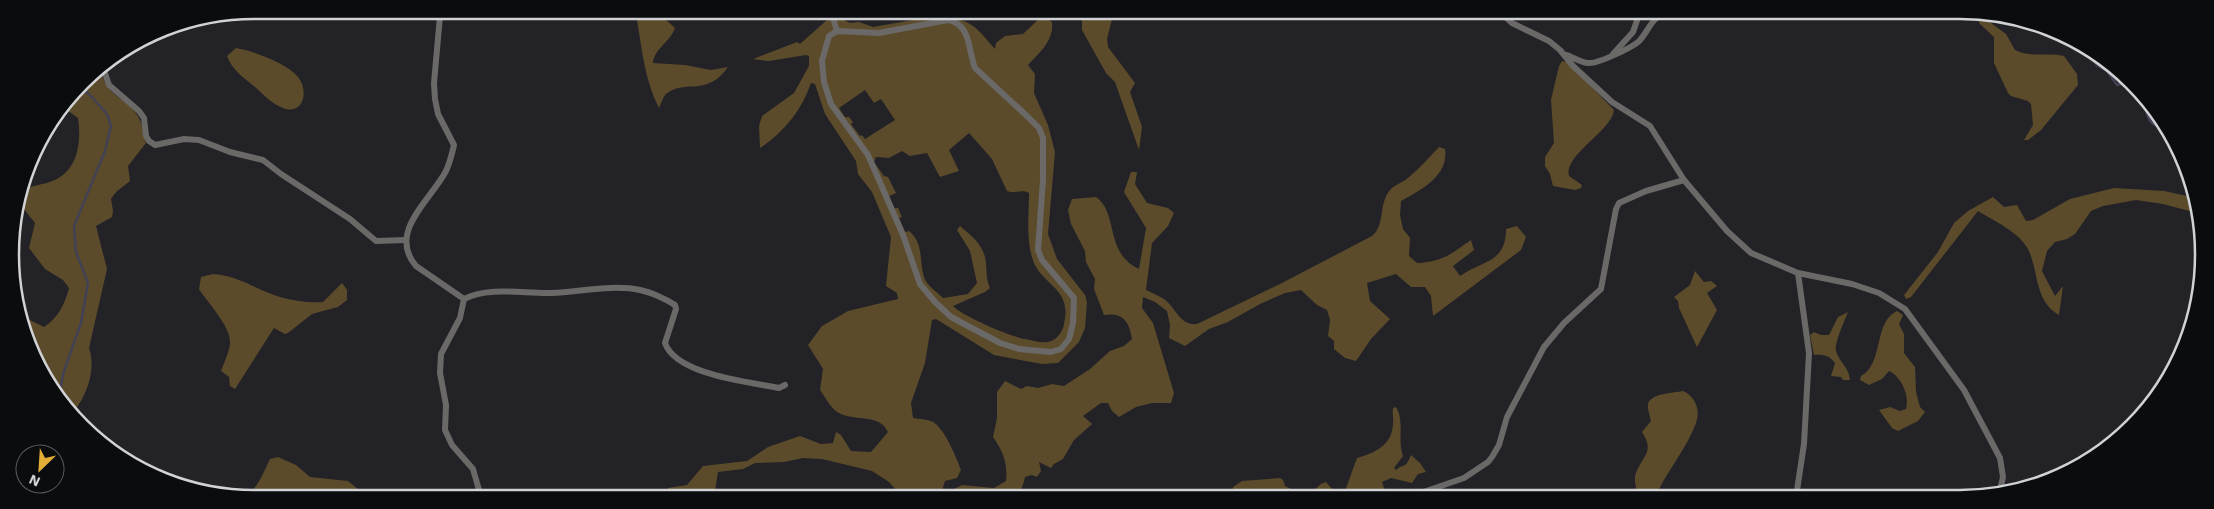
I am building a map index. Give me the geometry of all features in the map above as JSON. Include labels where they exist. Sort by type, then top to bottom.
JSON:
[{"type":"street","points":[[440,19],[435,91],[438,114],[454,144],[445,172],[411,222],[405,240],[410,259],[416,266],[464,299]]},
{"type":"street","points":[[833,19],[837,31]]},
{"type":"street","points":[[1508,19],[1549,41],[1566,55],[1573,66],[1612,102],[1650,126],[1684,180],[1741,245],[1767,261],[1798,273],[1852,284],[1870,290],[1896,302],[1906,309],[1964,390],[2000,458],[2003,477],[2001,487]]},
{"type":"street","points":[[1612,54],[1633,32],[1638,19]]},
{"type":"street","points":[[1566,55],[1588,63],[1612,54],[1634,45],[1641,39],[1654,19]]},
{"type":"street","points":[[948,20],[957,21],[966,32],[975,68],[1039,128],[1043,138],[1043,180],[1038,250],[1042,260],[1074,298],[1075,306],[1069,339],[1061,349],[1052,352],[1020,349],[1000,343],[951,316],[934,302],[920,284],[903,235],[868,155],[830,104],[824,82],[822,61],[828,36],[837,31],[879,33],[948,20]]},
{"type":"street","points":[[105,72],[109,85],[139,111],[144,118],[146,136],[149,142],[155,145],[184,139],[199,140],[230,152],[263,160],[350,219],[376,240],[405,240]]},
{"type":"street","points":[[1429,490],[1458,480],[1488,462],[1499,445],[1507,417],[1544,348],[1564,323],[1601,289],[1619,203],[1646,191],[1684,180]]},
{"type":"street","points":[[1797,490],[1804,444],[1809,352],[1798,273]]},
{"type":"street","points":[[464,299],[500,292],[551,293],[624,288],[640,290],[675,305],[676,309],[665,343],[671,353],[686,364],[722,377],[778,388],[785,385]]},
{"type":"street","points":[[464,299],[460,318],[441,354],[440,373],[446,406],[445,430],[452,445],[473,469],[478,490]]},
{"type":"shaded area","points":[[636,19],[665,19],[675,28],[659,49],[653,63],[685,65],[711,70],[728,67],[712,82],[704,85],[681,87],[666,94],[659,108],[647,76]]},
{"type":"shaded area","points":[[842,19],[850,23],[859,22],[873,27],[919,19],[957,19],[973,26],[995,49],[996,43],[1005,36],[1023,34],[1039,19],[1048,19],[1052,22],[1051,35],[1048,41],[1028,65],[1035,74],[1034,93],[1048,125],[1055,152],[1048,234],[1057,259],[1085,295],[1087,302],[1085,328],[1079,342],[1058,363],[1042,364],[994,355],[936,319],[932,320],[925,363],[911,403],[913,418],[933,422],[942,431],[961,470],[957,478],[945,481],[942,490],[896,490],[889,482],[872,471],[822,459],[803,458],[784,462],[755,463],[743,469],[718,472],[715,490],[668,490],[668,488],[687,485],[703,466],[747,461],[768,447],[800,436],[821,444],[833,443],[836,432],[841,435],[851,451],[871,452],[888,432],[884,426],[874,420],[847,416],[837,412],[832,407],[820,390],[823,369],[808,345],[822,326],[848,311],[898,299],[897,293],[886,286],[891,237],[872,192],[858,174],[856,161],[825,114],[815,84],[811,83],[803,102],[791,120],[777,135],[760,148],[759,126],[762,116],[794,93],[809,66],[809,56],[769,61],[753,59],[797,42],[800,44],[827,20]],"holes":[[[865,90],[874,103],[881,99],[895,120],[865,139],[862,135],[860,136],[851,124],[853,122],[849,117],[845,117],[839,108]],[[969,133],[992,159],[1007,191],[1029,193],[1028,233],[1032,257],[1040,273],[1063,299],[1065,308],[1063,329],[1050,342],[1018,337],[987,326],[953,306],[990,288],[985,258],[981,247],[960,226],[957,230],[970,251],[977,283],[968,294],[943,298],[929,286],[925,280],[917,241],[909,231],[905,232],[899,218],[902,217],[898,208],[893,208],[885,198],[896,193],[888,177],[884,176],[874,162],[876,157],[889,158],[902,151],[910,156],[927,153],[940,177],[959,171],[949,150]]]},
{"type":"shaded area","points":[[1082,19],[1112,19],[1107,39],[1108,47],[1135,83],[1130,92],[1142,127],[1139,150],[1115,82],[1106,73],[1082,30]]},
{"type":"shaded area","points":[[1978,19],[1990,21],[2006,34],[2015,50],[2026,54],[2064,56],[2077,74],[2078,85],[2041,130],[2028,140],[2024,140],[2033,125],[2031,104],[2008,93],[1994,63],[1994,37],[1979,23]]},
{"type":"shaded area","points":[[236,48],[269,58],[293,72],[298,77],[303,88],[304,95],[300,105],[290,109],[279,106],[268,99],[235,70],[227,56]]},
{"type":"shaded area","points":[[1562,61],[1567,62],[1614,110],[1605,126],[1580,151],[1569,168],[1569,176],[1582,185],[1581,188],[1575,190],[1553,186],[1550,174],[1545,166],[1545,157],[1554,143],[1551,100],[1559,66]]},
{"type":"shaded area","points":[[102,74],[112,92],[136,112],[141,122],[146,143],[128,166],[130,181],[111,199],[112,217],[96,226],[107,269],[89,348],[92,364],[90,380],[84,396],[76,409],[58,385],[43,359],[28,319],[44,327],[60,310],[69,288],[63,280],[45,269],[29,248],[35,223],[23,208],[29,187],[57,179],[71,166],[78,148],[78,118],[67,110]]},
{"type":"shaded area","points":[[1439,147],[1445,149],[1443,167],[1438,174],[1425,187],[1401,201],[1400,215],[1403,229],[1410,238],[1409,256],[1417,263],[1440,259],[1471,240],[1474,250],[1453,266],[1460,276],[1498,255],[1505,240],[1506,229],[1517,226],[1526,237],[1521,250],[1433,316],[1431,296],[1425,287],[1411,287],[1396,274],[1367,283],[1370,301],[1390,319],[1371,339],[1356,361],[1345,358],[1334,349],[1334,341],[1328,336],[1330,320],[1327,310],[1317,305],[1301,290],[1285,293],[1260,304],[1228,322],[1209,329],[1185,346],[1169,338],[1170,325],[1167,311],[1155,302],[1143,297],[1142,308],[1153,323],[1174,393],[1171,403],[1152,403],[1136,407],[1119,417],[1112,411],[1108,403],[1101,403],[1083,416],[1092,424],[1074,440],[1063,459],[1051,468],[1039,462],[1041,471],[1037,477],[1032,475],[1025,477],[1020,490],[952,490],[962,485],[994,488],[1006,481],[1004,458],[1000,447],[993,437],[997,418],[997,392],[1005,381],[1021,389],[1027,386],[1038,388],[1052,384],[1064,386],[1090,369],[1110,351],[1124,346],[1132,339],[1129,327],[1124,319],[1111,314],[1104,315],[1094,289],[1095,279],[1086,262],[1085,251],[1071,224],[1068,210],[1072,199],[1096,197],[1103,204],[1108,213],[1116,243],[1121,253],[1128,262],[1139,269],[1146,228],[1124,192],[1131,172],[1137,172],[1135,184],[1147,203],[1168,208],[1174,213],[1168,226],[1152,243],[1146,290],[1164,299],[1186,322],[1197,324],[1280,284],[1372,236],[1379,226],[1386,196],[1390,190],[1413,174]]},
{"type":"shaded area","points":[[2114,188],[2164,191],[2188,196],[2191,212],[2163,204],[2136,200],[2103,206],[2091,211],[2075,234],[2067,239],[2055,242],[2047,251],[2042,271],[2055,296],[2063,286],[2059,315],[2045,302],[2041,294],[2028,249],[2024,243],[2006,227],[1978,211],[1911,297],[1906,299],[1904,295],[1938,252],[1954,223],[1968,211],[1993,197],[2004,207],[2017,205],[2026,221],[2033,220],[2070,199]]},
{"type":"shaded area","points":[[1695,271],[1704,282],[1711,281],[1717,286],[1707,293],[1717,310],[1697,347],[1679,308],[1678,301],[1674,297],[1690,285]]},
{"type":"shaded area","points":[[213,274],[239,280],[280,297],[307,302],[323,302],[342,283],[347,290],[347,300],[338,307],[312,314],[288,333],[285,334],[274,328],[235,389],[230,386],[229,377],[221,371],[228,354],[230,338],[219,316],[199,289],[201,277]]},
{"type":"shaded area","points":[[1897,311],[1903,315],[1899,324],[1904,334],[1904,353],[1915,367],[1916,392],[1920,407],[1925,412],[1918,421],[1898,431],[1892,428],[1879,410],[1890,407],[1900,411],[1906,409],[1907,398],[1901,382],[1889,371],[1882,379],[1869,385],[1860,380],[1861,376],[1873,362],[1884,324]]},
{"type":"shaded area","points":[[1848,312],[1836,347],[1837,355],[1846,368],[1850,380],[1843,380],[1841,377],[1831,376],[1835,363],[1830,358],[1823,355],[1814,355],[1810,335],[1814,332],[1821,335],[1829,335],[1838,317]]},
{"type":"shaded area","points":[[1683,391],[1691,396],[1696,404],[1698,413],[1696,423],[1660,490],[1637,490],[1635,475],[1648,449],[1648,444],[1642,432],[1651,421],[1648,404],[1653,398]]},
{"type":"shaded area","points":[[1396,407],[1399,413],[1403,456],[1394,468],[1396,470],[1406,464],[1411,455],[1426,472],[1418,474],[1412,483],[1391,478],[1382,482],[1385,490],[1345,490],[1357,458],[1376,451],[1386,443],[1392,431],[1393,408]]},
{"type":"shaded area","points":[[278,457],[296,465],[310,477],[348,481],[359,490],[253,490],[270,459]]},
{"type":"shaded area","points":[[1280,478],[1285,486],[1293,490],[1232,490],[1233,487],[1242,481]]},
{"type":"shaded area","points":[[1326,482],[1333,490],[1314,490],[1321,484]]},
{"type":"waterway","points":[[2094,61],[2107,71],[2117,85],[2121,83]]},
{"type":"waterway","points":[[61,389],[63,374],[81,323],[88,283],[76,252],[74,226],[105,151],[111,126],[107,114],[85,91]]},
{"type":"waterway","points":[[2147,111],[2149,120],[2157,125]]}]
